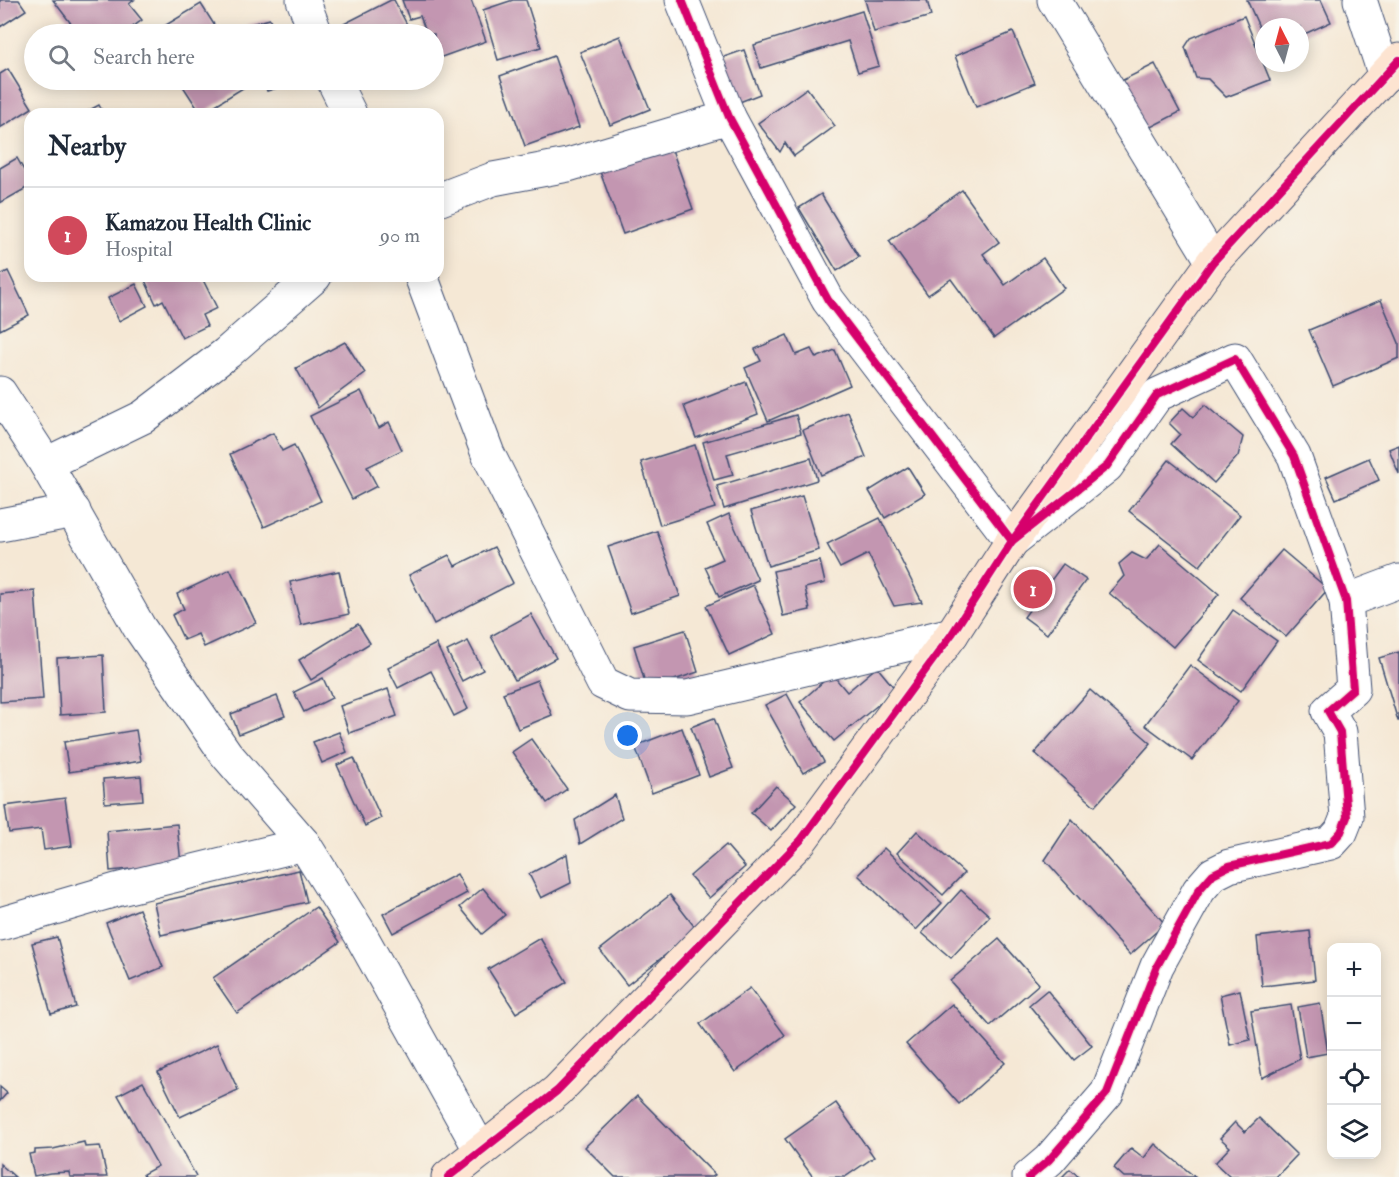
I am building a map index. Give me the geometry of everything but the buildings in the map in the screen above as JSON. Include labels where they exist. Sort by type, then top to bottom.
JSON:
[{"type":"street","points":[[303,0],[312,24]]},
{"type":"street","points":[[682,0],[729,117],[828,300],[1012,541]]},
{"type":"street","points":[[1054,0],[1213,262]]},
{"type":"street","points":[[448,1177],[557,1091],[801,840],[952,634],[1012,541],[1213,262],[1392,68],[1360,0]]},
{"type":"street","points":[[338,90],[347,108]]},
{"type":"street","points":[[444,198],[493,179],[568,165],[729,117]]},
{"type":"street","points":[[46,464],[143,417],[227,354],[308,282]]},
{"type":"street","points":[[423,282],[488,454],[603,683],[630,696],[687,697],[952,634]]},
{"type":"street","points":[[1012,541],[1107,466],[1157,395],[1235,359],[1294,456],[1346,601],[1353,689],[1328,711],[1340,732],[1347,817],[1341,832],[1330,843],[1228,866],[1213,874],[1199,890],[1156,966],[1107,1093],[1047,1171]]},
{"type":"street","points":[[0,393],[74,511],[139,627],[219,744],[304,844],[359,932],[481,1151]]},
{"type":"street","points":[[0,525],[74,511]]},
{"type":"street","points":[[1346,601],[1399,581]]},
{"type":"street","points":[[0,924],[116,890],[304,844]]},
{"type":"cycle path","points":[[682,0],[729,117],[828,300],[1012,541],[1107,466],[1157,395],[1235,359],[1294,456],[1346,601],[1353,689],[1328,711],[1340,732],[1347,817],[1341,832],[1331,843],[1229,866],[1213,874],[1199,890],[1157,966],[1107,1093],[1049,1160],[1029,1177]]},
{"type":"cycle path","points":[[448,1177],[557,1091],[801,840],[952,634],[1012,541],[1213,262],[1399,60]]},
{"type":"place","name":"Kamazou Health Clinic","points":[[1033,589]]}]
